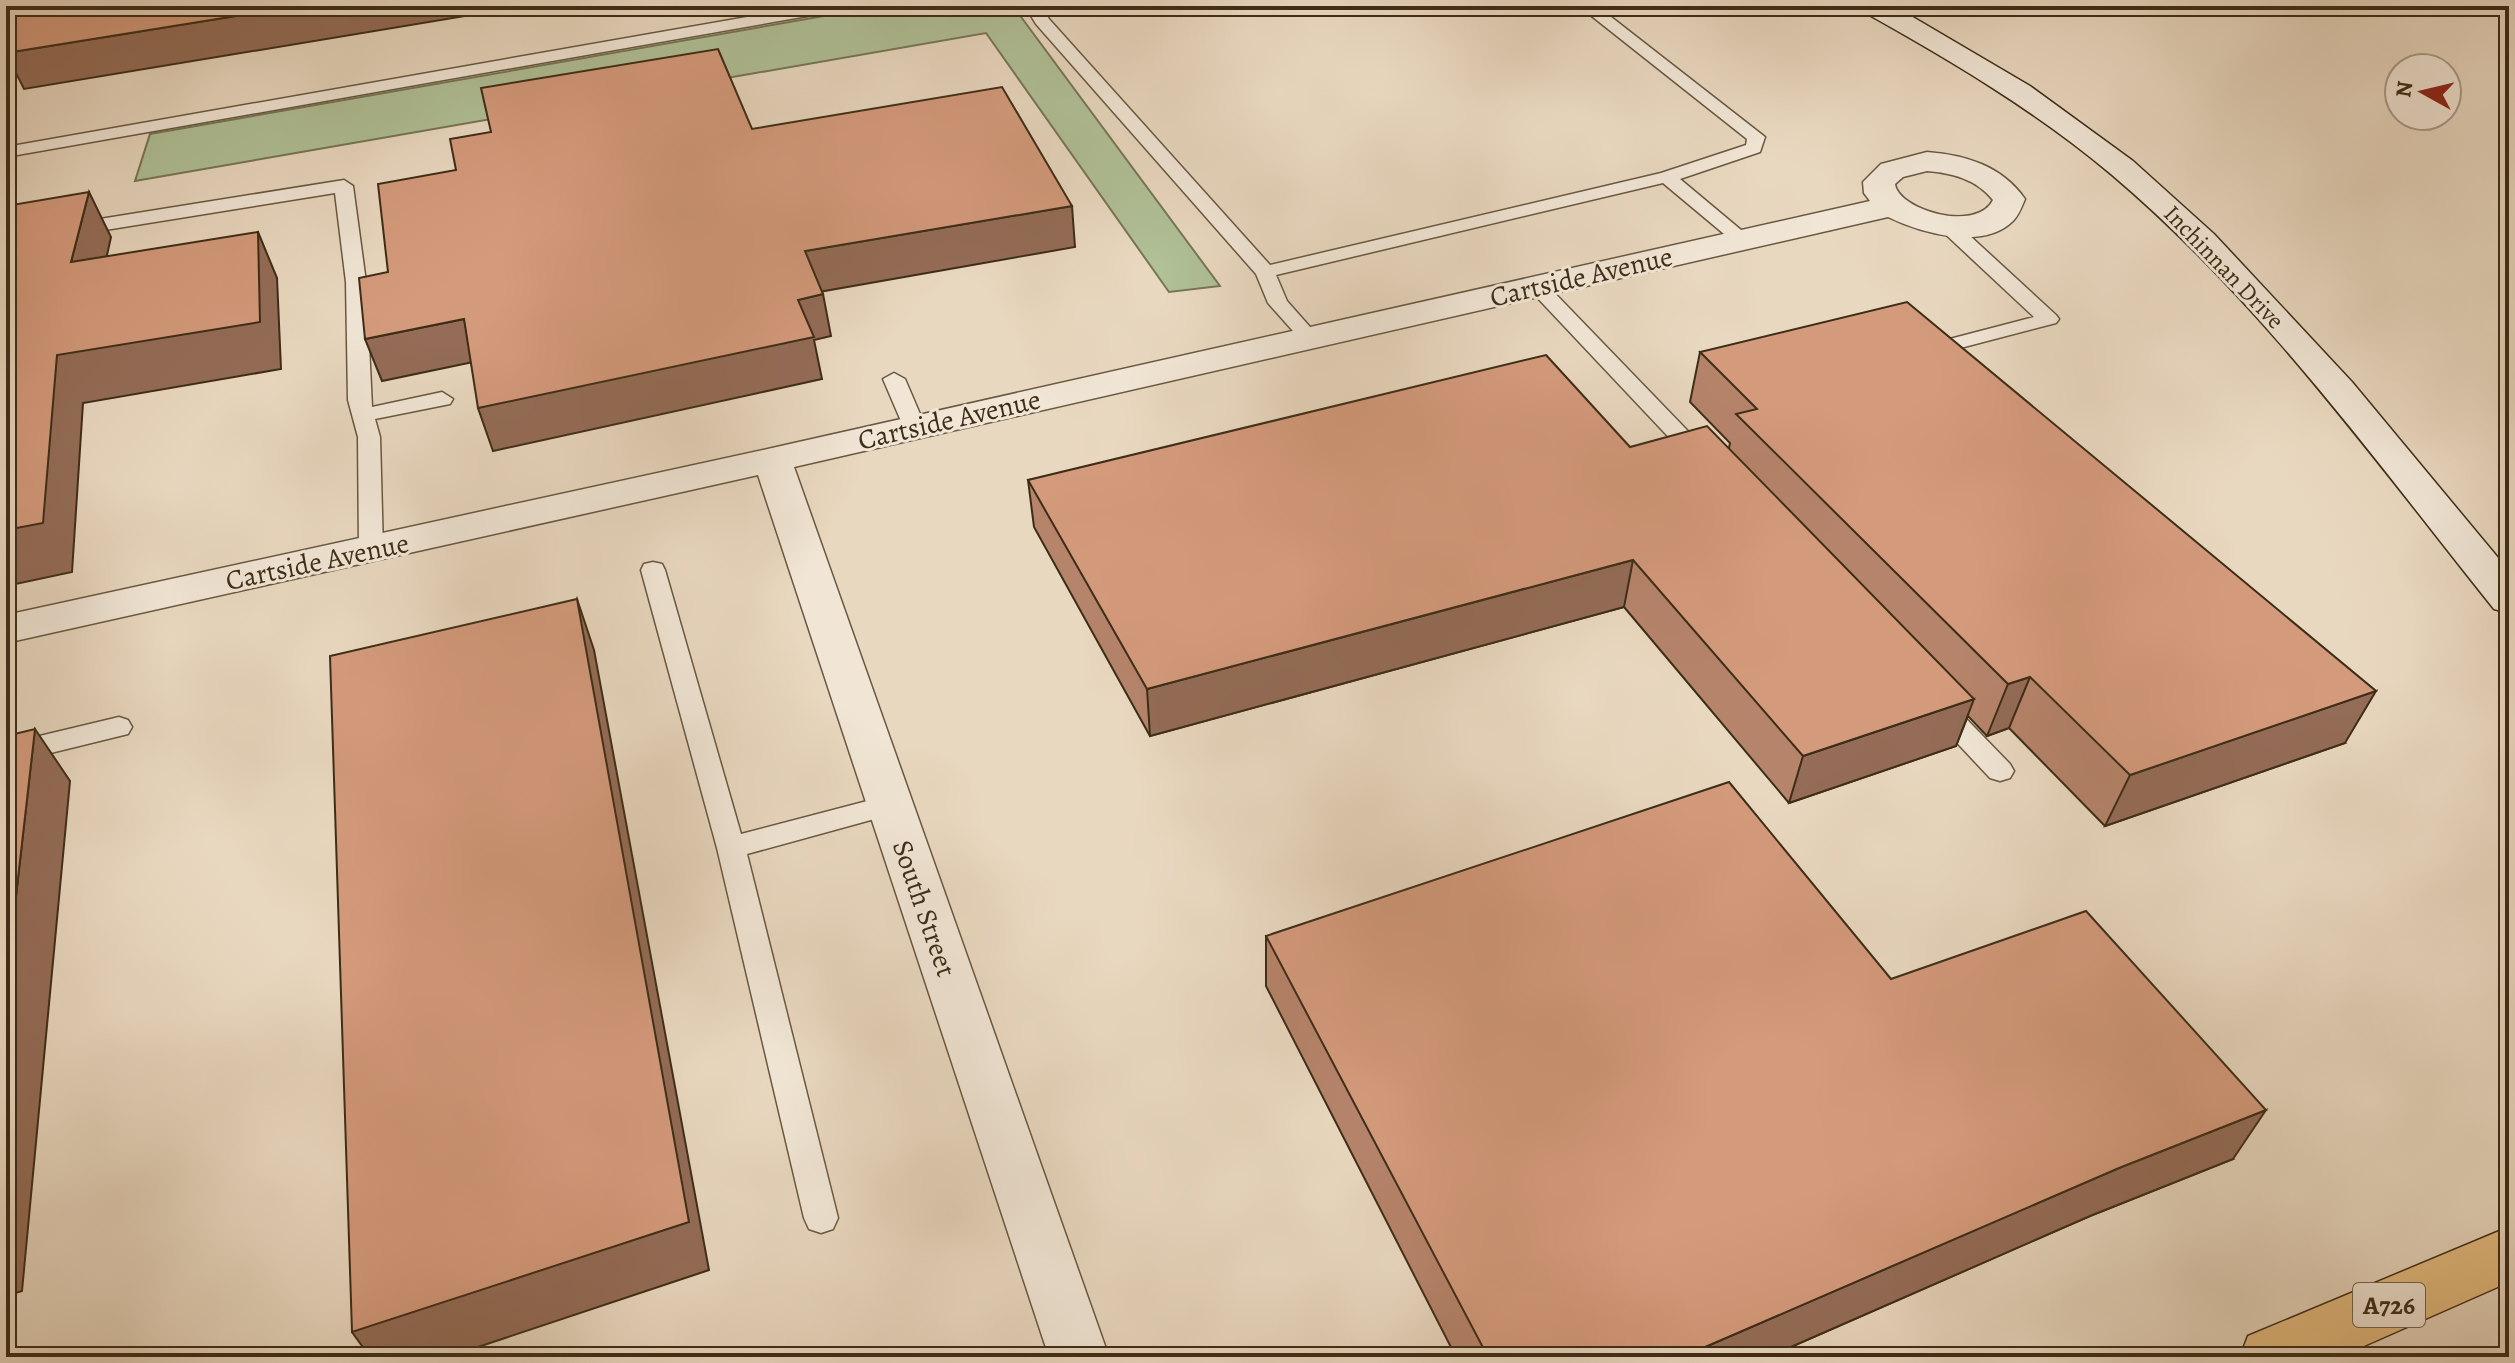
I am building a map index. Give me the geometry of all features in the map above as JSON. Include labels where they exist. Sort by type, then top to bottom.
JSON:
[{"type":"main road","name":"A726","points":[[2270,1357],[2509,1254]]},
{"type":"street","name":"Inchinnan Drive","points":[[1874,6],[1960,53],[2013,87],[2063,121],[2152,193],[2214,251],[2280,324],[2509,599]]},
{"type":"street","points":[[1917,163],[1972,170],[2002,188],[2009,199],[2007,210],[1997,218],[1982,224],[1949,227],[1908,215],[1892,206],[1880,193],[1879,182],[1898,166],[1917,163]]},
{"type":"street","name":"Cartside Avenue","points":[[6,629],[915,428],[1308,336],[1892,206]]},
{"type":"street","name":"South Street","points":[[772,460],[1079,1357]]},
{"type":"lane","points":[[6,152],[836,6]]},
{"type":"lane","points":[[1033,6],[1265,272],[1278,303],[1308,336]]},
{"type":"lane","points":[[1265,272],[1667,177],[1754,148],[1756,137],[1587,6]]},
{"type":"lane","points":[[1667,177],[1743,240]]},
{"type":"lane","points":[[6,240],[344,186],[356,282],[359,400],[369,437],[371,550]]},
{"type":"lane","points":[[1949,227],[2049,319],[1925,351],[1949,371]]},
{"type":"lane","points":[[1537,286],[1713,471]]},
{"type":"lane","points":[[894,379],[915,428]]},
{"type":"lane","points":[[364,415],[442,399]]},
{"type":"lane","points":[[653,570],[731,848],[821,1218]]},
{"type":"lane","points":[[1923,690],[2000,771]]},
{"type":"lane","points":[[6,754],[119,727]]},
{"type":"lane","points":[[731,848],[890,805]]},
{"type":"green space","points":[[881,6],[1013,6],[1220,286],[1169,292],[986,33],[135,181],[150,134]]},
{"type":"building","points":[[13,6],[298,6],[6,53]]},
{"type":"building","points":[[718,49],[752,129],[1002,87],[1072,206],[805,251],[823,294],[798,300],[814,337],[478,408],[464,319],[365,339],[359,278],[388,272],[378,184],[456,170],[450,139],[491,132],[481,88]]},
{"type":"building","points":[[89,192],[71,262],[258,232],[260,322],[57,355],[43,523],[6,530],[6,206]]},
{"type":"building","points":[[1907,302],[2376,691],[2130,775],[2030,677],[2008,684],[1736,414],[1757,409],[1700,352]]},
{"type":"building","points":[[1546,355],[1630,447],[1707,426],[1974,699],[1803,756],[1633,560],[1147,689],[1028,480]]},
{"type":"building","points":[[577,599],[689,1222],[352,1332],[330,656]]},
{"type":"building","points":[[35,729],[6,984],[6,736]]},
{"type":"building","points":[[1729,782],[1891,979],[2086,911],[2266,1110],[2119,1168],[1682,1357],[1488,1357],[1266,936]]}]
